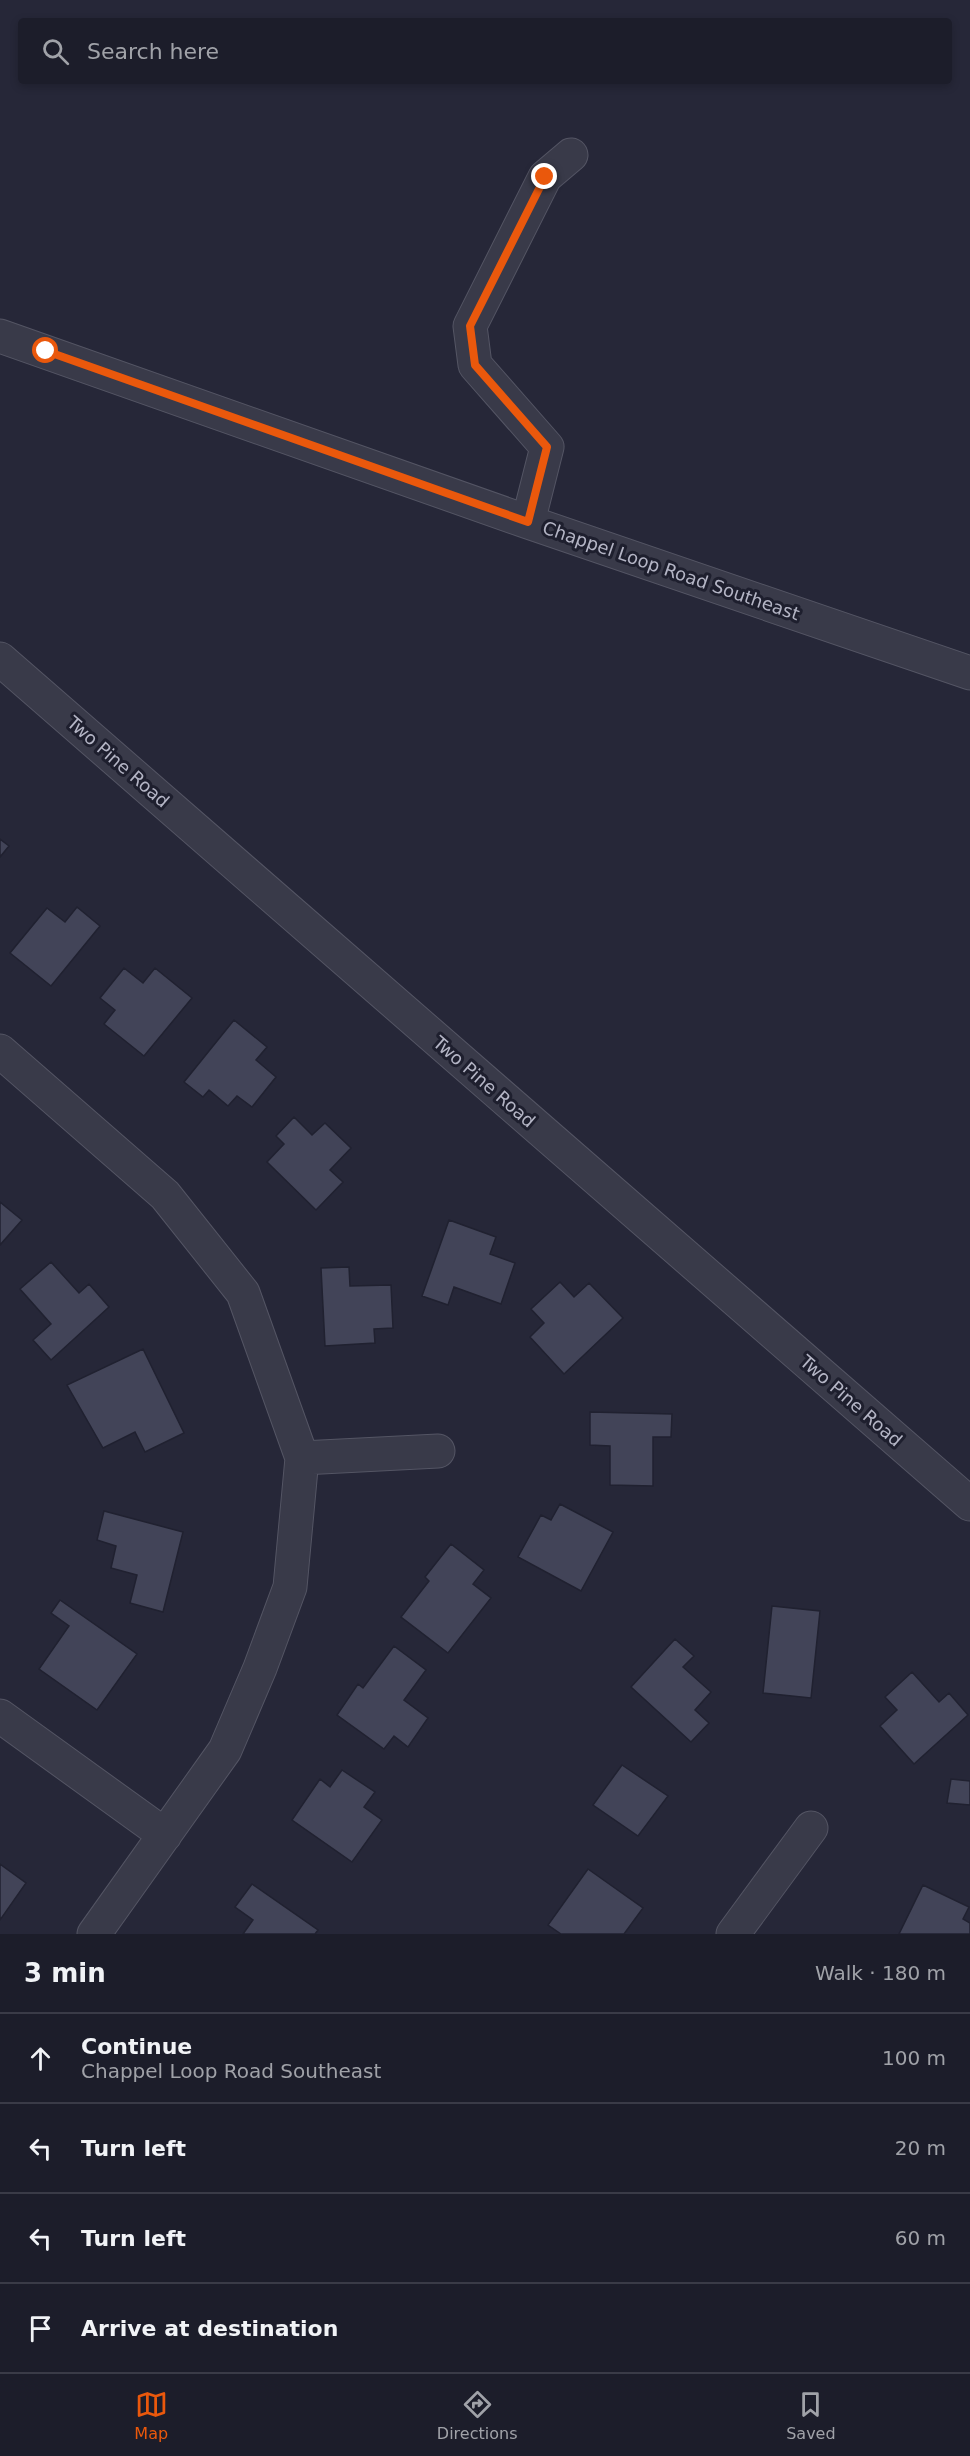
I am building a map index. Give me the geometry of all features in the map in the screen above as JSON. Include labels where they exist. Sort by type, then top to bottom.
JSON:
[{"type":"street","points":[[528,522],[547,447],[475,365],[470,326],[545,177],[571,155]]},
{"type":"street","name":"Chappel Loop Road Southeast","points":[[0,336],[528,522],[970,673]]},
{"type":"street","name":"Two Pine Road","points":[[0,659],[970,1504]]},
{"type":"street","points":[[0,1052],[165,1195],[243,1293],[302,1458],[290,1587],[260,1668],[225,1750],[94,1934]]},
{"type":"street","points":[[302,1458],[438,1451]]},
{"type":"street","points":[[0,1716],[165,1835]]},
{"type":"street","points":[[732,1934],[811,1828]]},
{"type":"building","points":[[0,839],[9,846],[0,857]]},
{"type":"building","points":[[77,907],[100,926],[51,986],[10,953],[47,908],[65,922]]},
{"type":"building","points":[[124,968],[143,983],[155,968],[192,998],[144,1056],[104,1024],[115,1010],[100,998]]},
{"type":"building","points":[[234,1020],[267,1047],[256,1060],[276,1077],[252,1107],[237,1096],[228,1106],[209,1090],[203,1097],[184,1082]]},
{"type":"building","points":[[294,1117],[312,1135],[325,1123],[351,1148],[330,1170],[343,1182],[316,1210],[267,1162],[284,1144],[276,1136]]},
{"type":"building","points":[[0,1202],[22,1220],[0,1245]]},
{"type":"building","points":[[449,1220],[496,1237],[490,1254],[515,1263],[501,1304],[454,1287],[448,1305],[422,1296]]},
{"type":"building","points":[[51,1262],[79,1293],[89,1284],[109,1307],[51,1360],[33,1340],[51,1324],[20,1289]]},
{"type":"building","points":[[349,1267],[350,1286],[391,1285],[393,1328],[374,1329],[375,1343],[325,1346],[321,1268]]},
{"type":"building","points":[[560,1282],[574,1297],[589,1283],[623,1318],[564,1374],[530,1337],[544,1323],[531,1309]]},
{"type":"building","points":[[143,1349],[184,1433],[145,1452],[135,1432],[103,1448],[67,1385]]},
{"type":"building","points":[[590,1412],[672,1414],[671,1437],[653,1437],[653,1486],[610,1485],[610,1446],[590,1445]]},
{"type":"building","points":[[560,1504],[613,1532],[581,1591],[518,1557],[541,1515],[551,1520]]},
{"type":"building","points":[[104,1511],[183,1532],[163,1612],[130,1603],[137,1575],[111,1568],[116,1546],[97,1540]]},
{"type":"building","points":[[451,1544],[484,1570],[473,1584],[491,1598],[448,1653],[401,1617],[429,1581],[425,1577]]},
{"type":"building","points":[[60,1600],[137,1654],[97,1710],[39,1669],[69,1626],[51,1613]]},
{"type":"building","points":[[772,1606],[820,1611],[811,1698],[763,1693]]},
{"type":"building","points":[[675,1639],[694,1656],[683,1667],[711,1692],[695,1710],[709,1723],[691,1742],[631,1687]]},
{"type":"building","points":[[394,1646],[426,1670],[404,1700],[428,1718],[408,1747],[394,1736],[384,1749],[337,1715],[358,1684],[363,1688]]},
{"type":"building","points":[[912,1672],[939,1702],[949,1693],[968,1715],[914,1764],[880,1726],[897,1710],[885,1697]]},
{"type":"building","points":[[622,1765],[668,1796],[638,1836],[593,1805]]},
{"type":"building","points":[[342,1770],[375,1792],[364,1807],[382,1820],[352,1862],[292,1820],[320,1779],[330,1787]]},
{"type":"building","points":[[951,1779],[970,1781],[970,1805],[947,1803]]},
{"type":"building","points":[[0,1864],[26,1883],[0,1920]]},
{"type":"building","points":[[588,1869],[643,1908],[624,1934],[561,1934],[548,1925]]},
{"type":"building","points":[[252,1884],[318,1930],[315,1934],[243,1934],[253,1920],[235,1907]]},
{"type":"building","points":[[923,1885],[969,1907],[963,1919],[970,1923],[970,1934],[899,1934]]},
{"type":"route","points":[[46,351],[528,522],[547,447],[475,365],[470,326],[545,177]]}]
